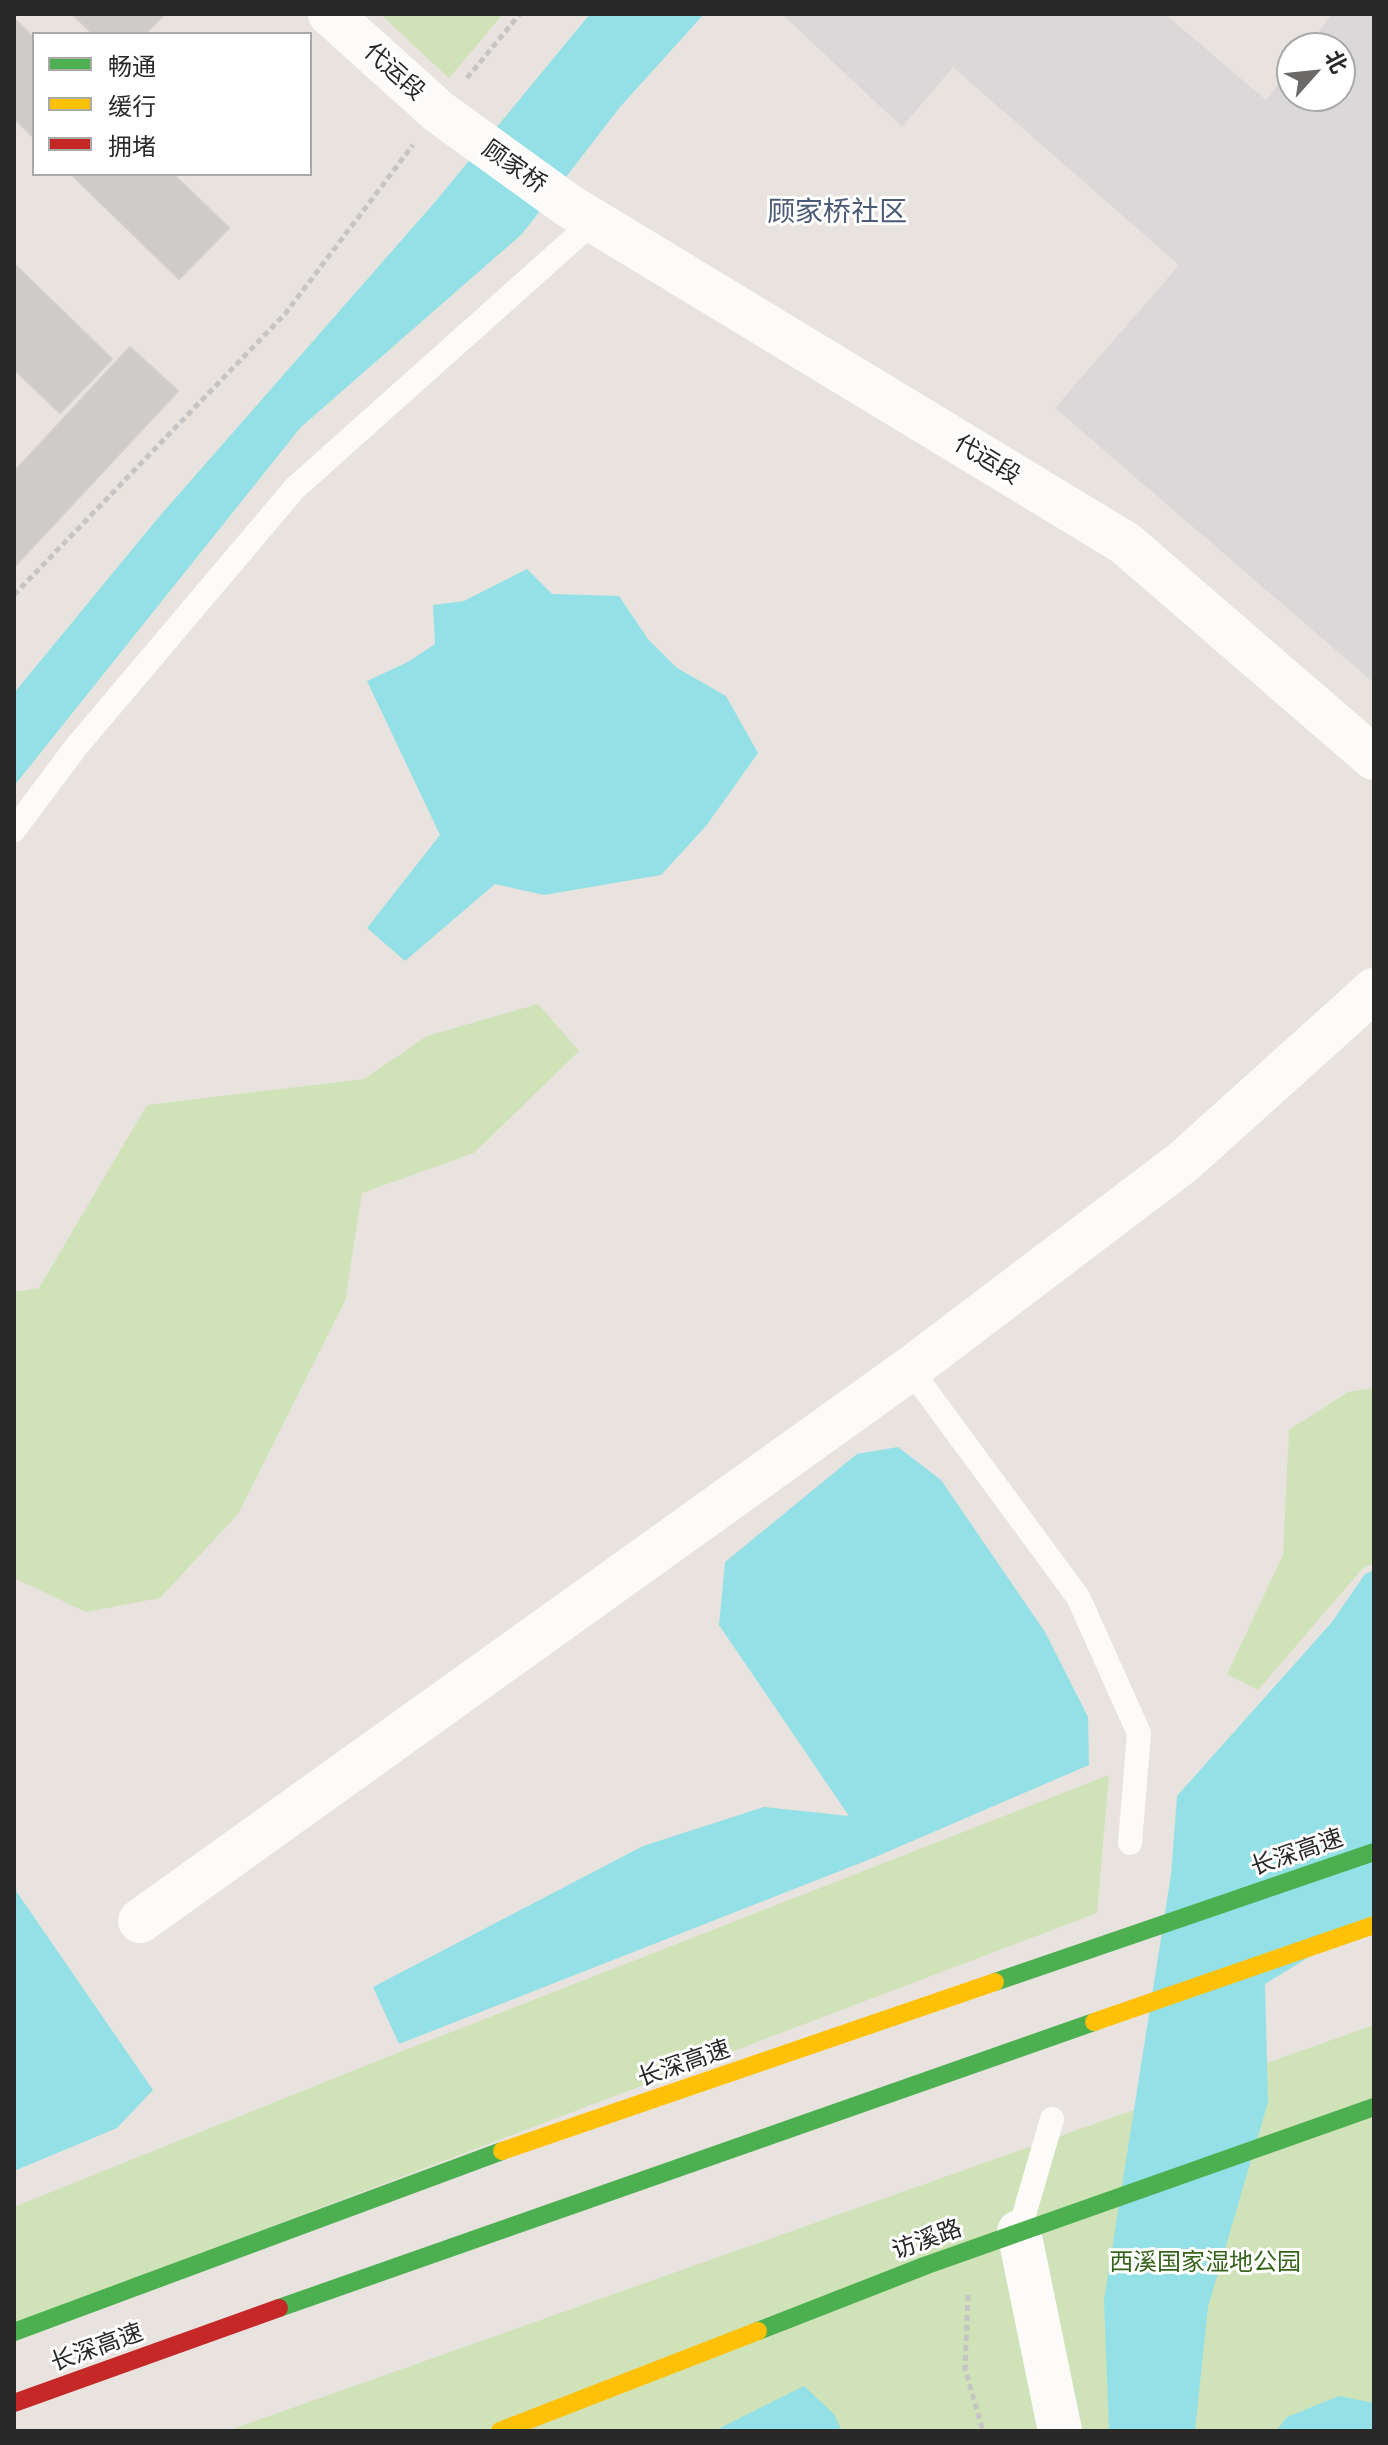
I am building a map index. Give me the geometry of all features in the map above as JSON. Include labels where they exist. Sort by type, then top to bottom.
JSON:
[{"type":"main road","name":"长深高速","points":[[14,2332],[428,2177],[1374,1852]]},
{"type":"main road","name":"长深高速","points":[[14,2403],[446,2248],[1374,1925]]},
{"type":"main road","name":"访溪路","points":[[500,2431],[970,2250],[1374,2107]]},
{"type":"street","name":"代运段","points":[[330,14],[449,120]]},
{"type":"street","name":"顾家桥","points":[[449,120],[582,213]]},
{"type":"street","name":"代运段","points":[[582,213],[1125,543],[1374,758]]},
{"type":"street","points":[[140,1921],[910,1369],[1183,1162],[1374,990]]},
{"type":"street","points":[[1019,2232],[1060,2431]]},
{"type":"lane","points":[[14,830],[76,747],[295,488],[582,213]]},
{"type":"lane","points":[[910,1369],[1078,1597],[1139,1733],[1130,1843]]},
{"type":"lane","points":[[1019,2232],[1052,2119]]},
{"type":"path","points":[[14,595],[285,314],[449,120],[520,14]]},
{"type":"path","points":[[970,2250],[965,2369],[983,2431]]},
{"type":"shaded area","points":[[1165,14],[1266,100],[1276,87],[1276,112],[1356,112],[1356,32],[1318,32],[1332,14],[1374,14],[1374,683],[1055,408],[1179,265],[953,67],[902,127],[783,15]]},
{"type":"green space","points":[[380,14],[503,14],[449,78]]},
{"type":"green space","points":[[538,1004],[579,1051],[474,1153],[362,1193],[345,1301],[238,1514],[160,1598],[86,1612],[14,1578],[14,1292],[39,1288],[147,1105],[364,1079],[427,1036]]},
{"type":"green space","points":[[1374,1388],[1374,1563],[1362,1569],[1258,1690],[1227,1674],[1283,1555],[1289,1430],[1348,1392]]},
{"type":"green space","points":[[1109,1775],[1097,1913],[14,2324],[14,2207],[390,2056]]},
{"type":"green space","name":"西溪国家湿地公园","points":[[1374,2025],[1374,2431],[227,2431]]},
{"type":"water","points":[[590,14],[704,14],[620,107],[522,234],[301,427],[14,786],[14,693],[158,518],[435,202]]},
{"type":"water","points":[[527,569],[552,594],[619,596],[648,639],[677,668],[726,696],[758,753],[706,826],[661,875],[544,895],[495,884],[405,961],[367,928],[440,835],[367,681],[408,662],[435,644],[433,605],[464,601]]},
{"type":"water","points":[[898,1447],[941,1480],[1045,1632],[1088,1717],[1089,1765],[873,1858],[399,2044],[373,1987],[643,1846],[764,1807],[849,1816],[719,1625],[725,1562],[857,1454]]},
{"type":"water","points":[[1374,1570],[1374,1917],[1265,1984],[1268,2102],[1208,2307],[1195,2431],[1109,2431],[1104,2300],[1171,1875],[1177,1796],[1332,1622],[1365,1574]]},
{"type":"water","points":[[14,1888],[153,2090],[117,2128],[14,2171]]},
{"type":"water","points":[[804,2386],[834,2414],[842,2431],[714,2431]]},
{"type":"water","points":[[1339,2396],[1374,2403],[1374,2431],[1276,2431],[1287,2417]]},
{"type":"building","points":[[72,14],[165,14],[147,32],[91,32]]},
{"type":"building","points":[[17,21],[32,36],[32,136],[14,118],[14,24]]},
{"type":"building","points":[[73,176],[175,176],[229,228],[179,279]]},
{"type":"building","points":[[14,264],[112,359],[60,413],[14,369]]},
{"type":"building","points":[[130,347],[178,391],[14,567],[14,472]]},
{"type":"traffic: fast","points":[[995,1982],[1374,1852]]},
{"type":"traffic: fast","points":[[279,2308],[1094,2022]]},
{"type":"traffic: fast","points":[[758,2331],[927,2265],[1374,2107]]},
{"type":"traffic: fast","points":[[14,2332],[502,2151]]},
{"type":"traffic: slow","points":[[1094,2022],[1374,1925]]},
{"type":"traffic: slow","points":[[502,2151],[995,1982]]},
{"type":"traffic: slow","points":[[500,2431],[758,2331]]},
{"type":"traffic: jam","points":[[14,2403],[279,2308]]},
{"type":"district","name":"顾家桥社区","points":[[837,213]]}]
